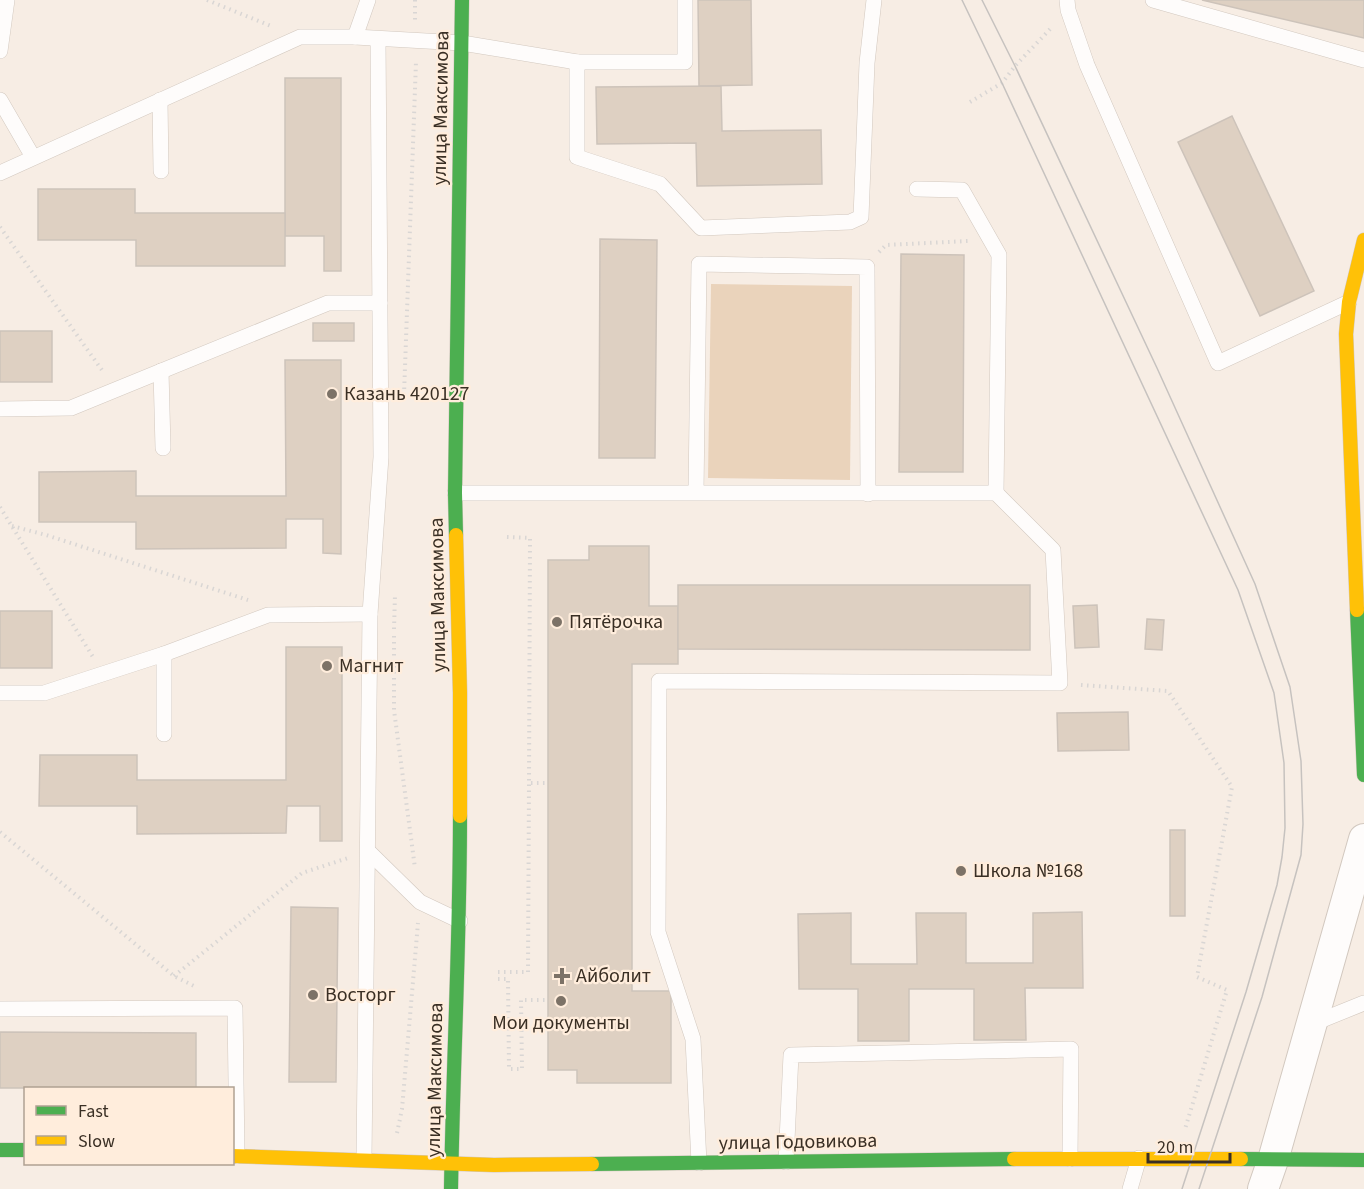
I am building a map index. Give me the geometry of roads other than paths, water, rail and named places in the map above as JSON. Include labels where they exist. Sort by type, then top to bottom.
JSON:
[{"type":"street","name":"улица Максимова","points":[[451,1189],[460,921],[460,693],[455,493],[462,0]]},
{"type":"street","points":[[1364,240],[1349,302],[1346,334],[1364,775]]},
{"type":"street","points":[[1263,1189],[1364,839]]},
{"type":"street","points":[[0,1150],[24,1150]]},
{"type":"street","name":"улица Годовикова","points":[[235,1156],[364,1159],[452,1165],[1139,1158],[1364,1160]]},
{"type":"lane","points":[[0,51],[7,0]]},
{"type":"lane","points":[[355,37],[369,0]]},
{"type":"lane","points":[[0,173],[300,38],[355,37],[462,43],[577,62],[685,62],[685,0]]},
{"type":"lane","points":[[577,62],[577,158],[660,184],[701,228],[850,222],[861,217],[867,63],[874,0]]},
{"type":"lane","points":[[1153,0],[1364,60]]},
{"type":"lane","points":[[1068,5],[1087,65],[1218,363],[1349,302]]},
{"type":"lane","points":[[364,1159],[370,614],[381,457],[378,39]]},
{"type":"lane","points":[[0,100],[33,157]]},
{"type":"lane","points":[[160,100],[160,171]]},
{"type":"lane","points":[[917,189],[962,190],[999,255],[996,493]]},
{"type":"lane","points":[[696,492],[699,264],[867,267],[868,494]]},
{"type":"lane","points":[[0,409],[71,408],[328,303],[380,303]]},
{"type":"lane","points":[[1346,334],[1364,330]]},
{"type":"lane","points":[[161,371],[163,448]]},
{"type":"lane","points":[[455,493],[996,493],[1053,550],[1060,683],[659,681],[658,932],[693,1039],[699,1162]]},
{"type":"lane","points":[[0,693],[44,693],[164,654],[268,615],[370,614]]},
{"type":"lane","points":[[164,654],[164,734]]},
{"type":"lane","points":[[368,851],[420,902],[460,921]]},
{"type":"lane","points":[[1312,1024],[1364,1003]]},
{"type":"lane","points":[[0,1009],[235,1008],[235,1156]]},
{"type":"lane","points":[[786,1162],[791,1055],[1071,1049],[1070,1159]]},
{"type":"lane","points":[[1130,1189],[1139,1158]]},
{"type":"tram line","points":[[962,0],[1238,590],[1274,693],[1284,763],[1285,828],[1277,885],[1246,992],[1182,1189]]},
{"type":"tram line","points":[[982,0],[1157,368],[1255,584],[1290,687],[1301,761],[1303,824],[1301,855],[1262,997],[1199,1189]]},
{"type":"place","name":"Казань 420127","points":[[332,394]]},
{"type":"place","name":"Пятёрочка","points":[[557,622]]},
{"type":"place","name":"Магнит","points":[[327,666]]},
{"type":"place","name":"Школа №168","points":[[961,871]]},
{"type":"place","name":"Айболит","points":[[562,976]]},
{"type":"place","name":"Восторг","points":[[313,995]]},
{"type":"place","name":"Мои документы","points":[[561,1001]]}]
